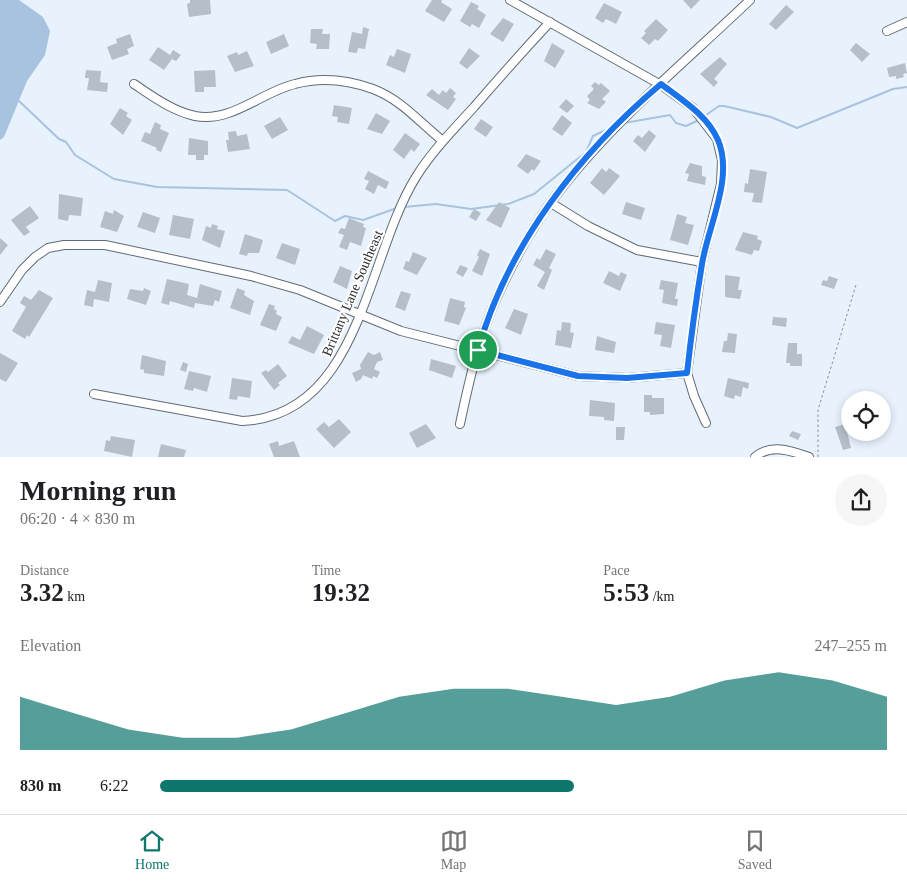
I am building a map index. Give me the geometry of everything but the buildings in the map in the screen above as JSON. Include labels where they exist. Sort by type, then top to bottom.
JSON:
[{"type":"street","points":[[510,0],[661,84],[698,113],[712,130],[721,150],[721,184],[702,262],[687,373],[694,396],[706,423]]},
{"type":"street","points":[[460,424],[486,324],[508,275],[550,203],[596,147],[750,0]]},
{"type":"street","name":"Brittany Lane Southeast","points":[[94,394],[227,419],[254,420],[293,406],[316,391],[337,363],[359,314],[403,201],[416,178],[443,141],[550,22]]},
{"type":"street","points":[[887,31],[907,22]]},
{"type":"street","points":[[134,84],[162,102],[180,110],[195,116],[211,116],[233,112],[293,84],[322,80],[346,81],[373,89],[393,99],[408,109],[443,141]]},
{"type":"street","points":[[550,203],[588,226],[637,250],[702,262]]},
{"type":"street","points":[[0,302],[22,270],[35,257],[48,248],[64,245],[105,244],[251,276],[300,290],[401,331],[578,376],[627,378],[687,373]]},
{"type":"street","points":[[755,456],[760,452],[781,449],[809,456]]},
{"type":"path","points":[[818,456],[818,410],[856,285]]},
{"type":"water","points":[[0,0],[19,0],[43,17],[50,31],[45,55],[27,81],[4,137],[0,140]]},
{"type":"waterway","points":[[703,117],[719,106],[724,106],[771,117],[797,128],[893,89],[907,87]]},
{"type":"waterway","points":[[18,100],[59,139],[66,142],[75,155],[114,179],[157,187],[287,190],[335,221],[345,216],[363,220],[397,208]]},
{"type":"waterway","points":[[624,123],[670,115],[676,123],[686,126],[699,120]]},
{"type":"waterway","points":[[404,207],[436,204],[471,209],[508,204],[534,194],[586,152],[593,136],[610,128]]},
{"type":"route","points":[[661,84],[693,108],[712,130],[717,140],[721,150],[722,171],[721,184],[707,239],[694,307],[693,331],[687,373],[627,378],[578,376],[478,350],[497,298],[532,231],[550,203],[586,158],[661,84]]}]
